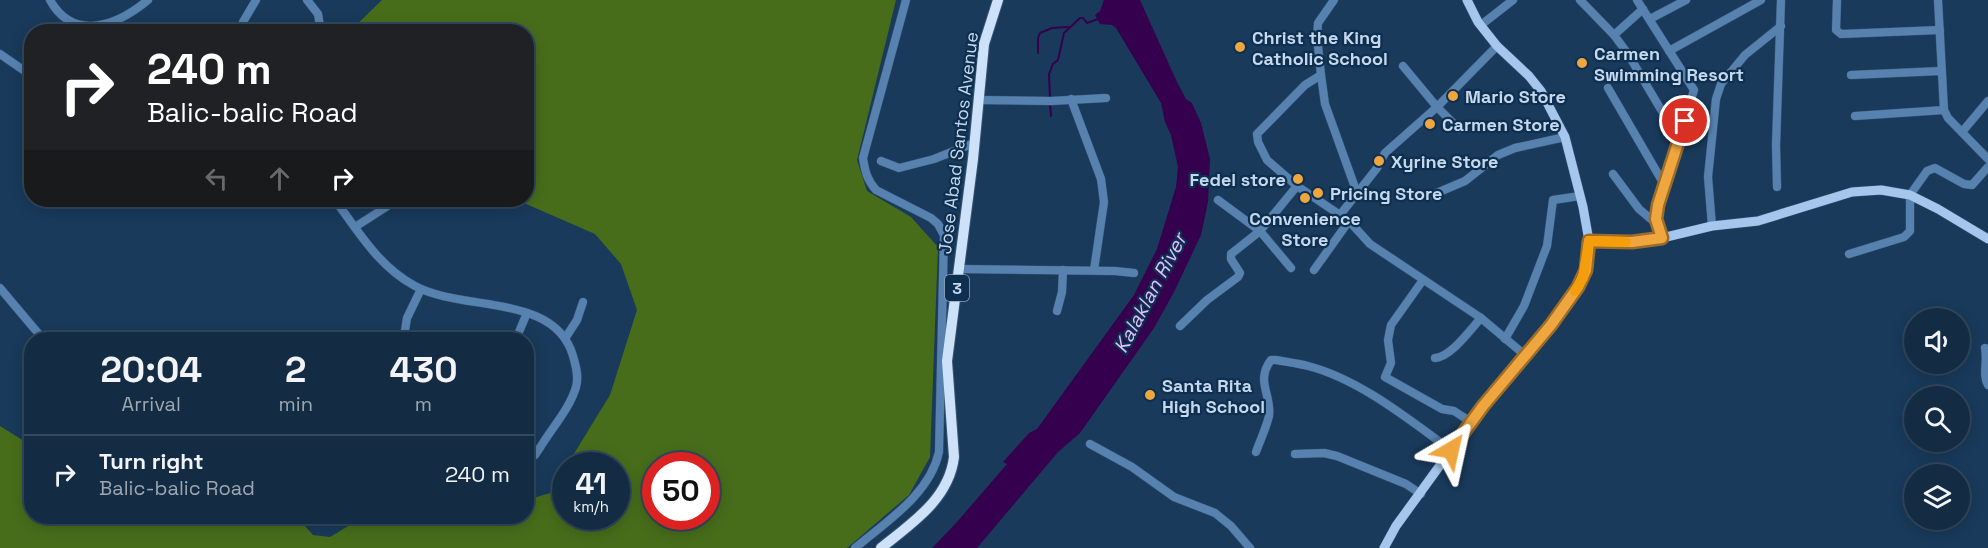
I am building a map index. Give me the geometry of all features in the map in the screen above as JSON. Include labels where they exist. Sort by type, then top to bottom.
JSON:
[{"type":"highway","name":"Jose Abad Santos Avenue","points":[[880,548],[931,506],[944,489],[952,472],[954,457],[947,361],[984,44],[998,0]]},
{"type":"main road","points":[[1384,548],[1396,526],[1471,422],[1551,325],[1583,278],[1589,241],[1565,137],[1541,91],[1529,76],[1497,46],[1481,26],[1467,0]]},
{"type":"main road","points":[[1589,241],[1632,242],[1662,238],[1712,226],[1758,221],[1862,190],[1881,190],[1910,195],[1988,239]]},
{"type":"street","points":[[50,0],[65,20],[76,24]]},
{"type":"street","points":[[101,24],[125,16],[148,0]]},
{"type":"street","points":[[242,24],[256,0]]},
{"type":"street","points":[[855,548],[919,492],[932,472],[939,452],[944,235],[938,224],[931,218],[876,190],[865,173],[863,158],[906,0]]},
{"type":"street","points":[[1334,0],[1318,23],[1317,37],[1321,75],[1325,104],[1357,193]]},
{"type":"street","points":[[1481,26],[1513,0]]},
{"type":"street","points":[[1580,0],[1628,54],[1679,140]]},
{"type":"street","points":[[1637,0],[1694,90],[1658,205],[1656,219],[1662,238]]},
{"type":"street","points":[[1650,20],[1686,0]]},
{"type":"street","points":[[1668,51],[1761,0]]},
{"type":"street","points":[[1777,187],[1776,145],[1781,0]]},
{"type":"street","points":[[1838,0],[1836,30],[1841,34],[1940,30]]},
{"type":"street","points":[[1938,0],[1944,110],[1948,118],[1988,159]]},
{"type":"street","points":[[310,1],[318,14],[320,24]]},
{"type":"street","points":[[1614,36],[1643,9]]},
{"type":"street","points":[[1712,226],[1708,177],[1716,99],[1720,84],[1745,55],[1781,26]]},
{"type":"street","points":[[1340,215],[1386,153],[1497,46]]},
{"type":"street","points":[[0,54],[24,70]]},
{"type":"street","points":[[1403,66],[1459,129]]},
{"type":"street","points":[[1851,75],[1941,71]]},
{"type":"street","points":[[1321,75],[1305,86],[1257,134],[1258,142],[1267,160],[1297,186],[1349,221],[1370,244],[1481,318],[1526,356]]},
{"type":"street","points":[[1608,88],[1665,186]]},
{"type":"street","points":[[978,100],[1051,101],[1106,98]]},
{"type":"street","points":[[1071,99],[1101,179],[1104,202],[1094,270]]},
{"type":"street","points":[[1962,132],[1988,101]]},
{"type":"street","points":[[1855,116],[1944,110]]},
{"type":"street","points":[[1414,196],[1432,195],[1465,181],[1498,155],[1515,148],[1565,137]]},
{"type":"street","points":[[881,161],[899,168],[934,159],[974,143]]},
{"type":"street","points":[[1849,254],[1904,237],[1910,231],[1910,195],[1927,171],[1932,168],[1964,184],[1972,185],[1988,167]]},
{"type":"street","points":[[1613,174],[1639,210],[1658,225]]},
{"type":"street","points":[[1180,326],[1207,300],[1238,277],[1240,273],[1231,259],[1231,254],[1260,231],[1297,186]]},
{"type":"street","points":[[1505,339],[1524,306],[1546,246],[1553,200],[1580,196]]},
{"type":"street","points":[[1218,200],[1260,231],[1291,268]]},
{"type":"street","points":[[340,207],[376,255],[389,268],[421,289],[441,296],[543,318],[566,337],[575,363],[576,388],[534,456]]},
{"type":"street","points":[[355,227],[386,207]]},
{"type":"street","points":[[1314,270],[1349,221]]},
{"type":"street","points":[[959,269],[1094,270],[1134,273]]},
{"type":"street","points":[[1057,311],[1062,292],[1063,270]]},
{"type":"street","points":[[1423,280],[1391,325],[1388,340],[1392,363],[1385,377],[1442,409],[1454,411],[1471,422]]},
{"type":"street","points":[[0,288],[34,332]]},
{"type":"street","points":[[405,332],[407,318],[421,289]]},
{"type":"street","points":[[566,337],[577,320],[583,302]]},
{"type":"street","points":[[519,332],[527,313]]},
{"type":"street","points":[[1435,358],[1441,358],[1448,353],[1481,318]]},
{"type":"street","points":[[1985,348],[1987,368],[1985,378],[1988,385]]},
{"type":"street","points":[[1256,452],[1269,415],[1263,378],[1270,360],[1309,366],[1358,388],[1387,404],[1451,450]]},
{"type":"street","points":[[1090,444],[1132,467],[1167,493],[1215,513],[1231,526],[1250,548]]},
{"type":"street","points":[[1295,454],[1324,453],[1337,456],[1391,477],[1421,494]]},
{"type":"green space","points":[[382,0],[896,0],[857,160],[867,191],[911,217],[938,247],[930,457],[909,495],[847,548],[0,548],[0,426],[24,441],[24,524],[303,524],[313,535],[330,537],[350,524],[534,524],[534,498],[550,493],[552,490],[552,530],[630,530],[630,452],[575,452],[610,395],[637,310],[621,264],[595,234],[533,207],[534,24],[357,24]]},
{"type":"water","name":"Kalaklan River","points":[[1104,0],[1140,0],[1177,82],[1186,99],[1192,103],[1201,123],[1210,159],[1208,202],[1201,235],[1154,328],[1080,433],[1058,452],[977,548],[932,548],[1007,464],[1003,462],[1029,433],[1037,429],[1134,295],[1157,249],[1176,187],[1178,167],[1161,103],[1116,28],[1112,25],[1100,24],[1095,15],[1100,11]]},
{"type":"waterway","points":[[1050,98],[1049,74],[1053,64],[1058,60],[1064,33],[1080,18],[1087,23],[1098,19]]},
{"type":"waterway","points":[[1038,53],[1040,33],[1052,28],[1069,27]]},
{"type":"waterway","points":[[1050,103],[1051,116]]},
{"type":"slow traffic","points":[[1575,291],[1586,270],[1589,241],[1626,242]]},
{"type":"place","name":"Christ the King Catholic School","points":[[1240,47]]},
{"type":"place","name":"Carmen Swimming Resort","points":[[1582,63]]},
{"type":"place","name":"Mario Store","points":[[1453,96]]},
{"type":"place","name":"Carmen Store","points":[[1430,124]]},
{"type":"place","name":"Xyrine Store","points":[[1379,161]]},
{"type":"place","name":"Fedel store","points":[[1298,179]]},
{"type":"place","name":"Pricing Store","points":[[1318,193]]},
{"type":"place","name":"Convenience Store","points":[[1305,198]]},
{"type":"place","name":"Santa Rita High School","points":[[1150,395]]},
{"type":"route","points":[[1451,450],[1483,406],[1551,325],[1578,287],[1586,270],[1589,241],[1632,242],[1662,238],[1656,219],[1658,205],[1685,121]]}]
